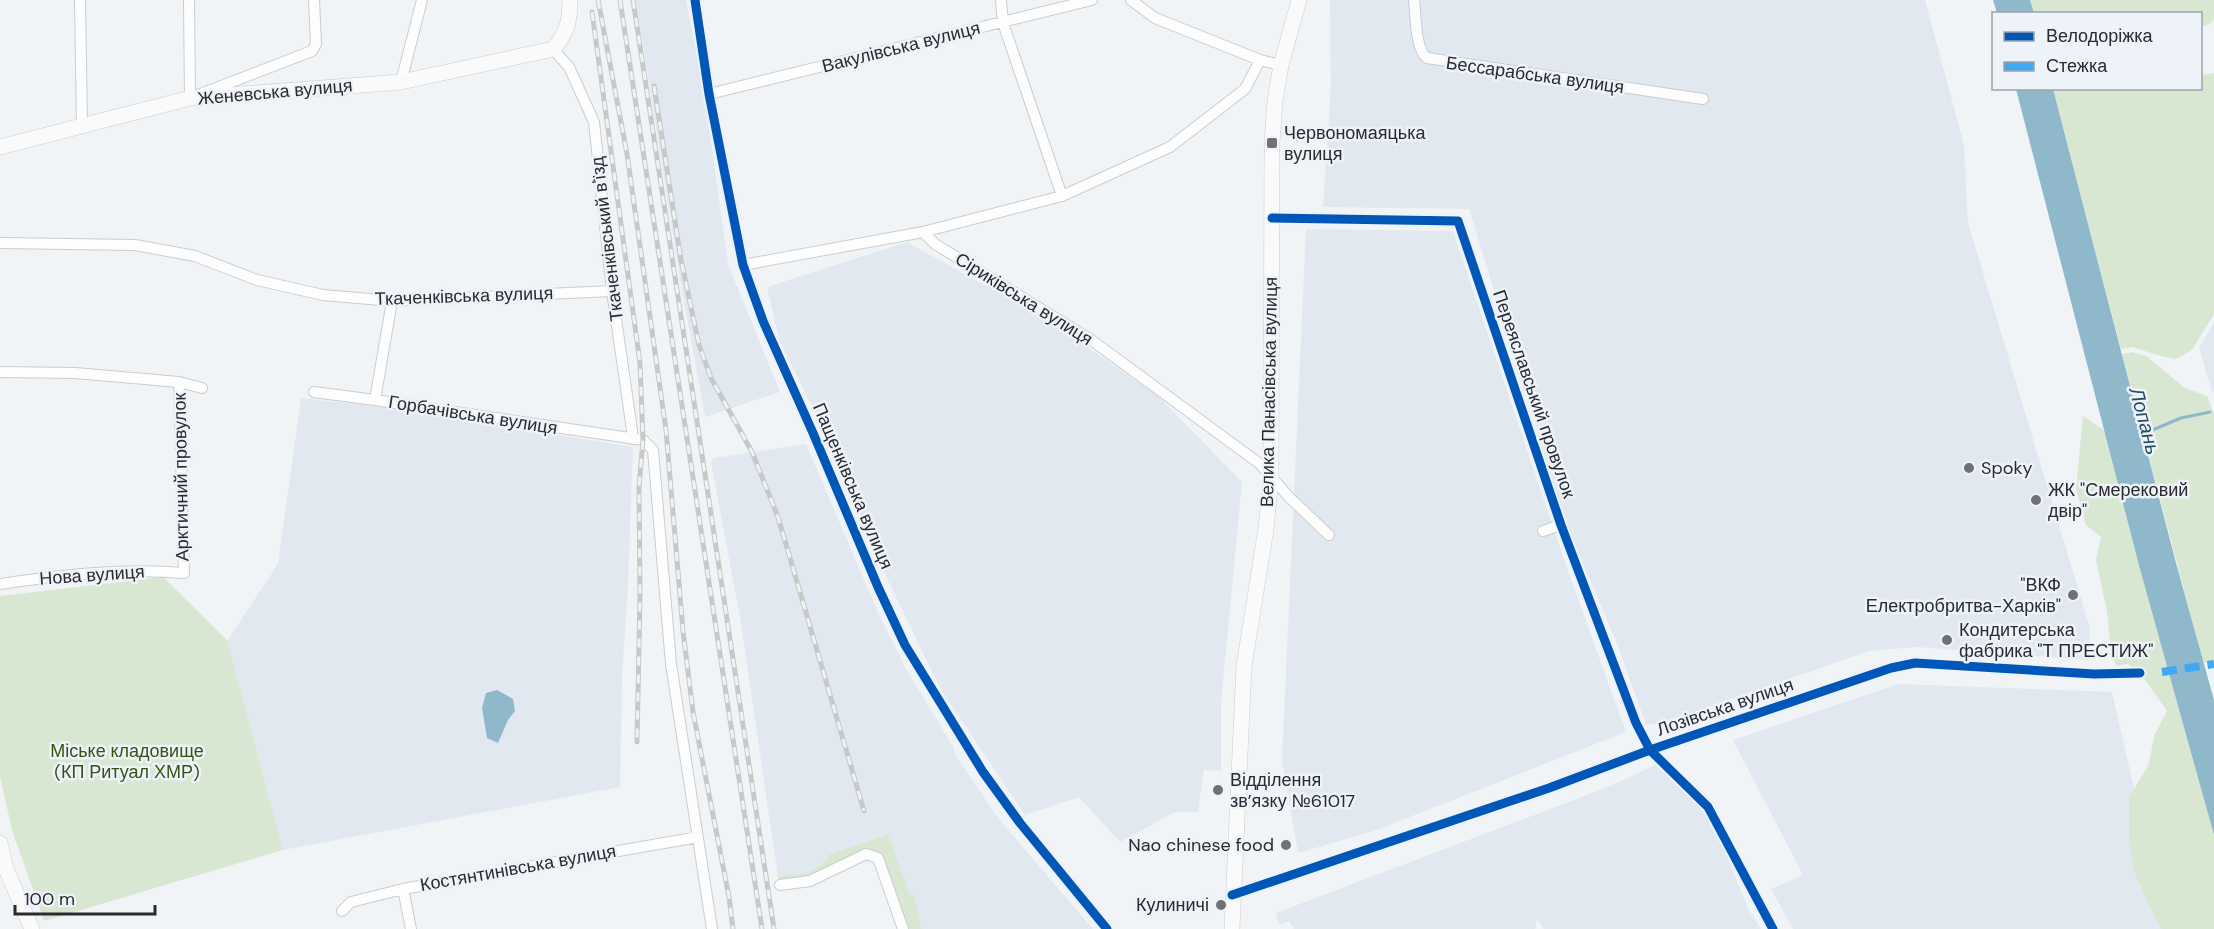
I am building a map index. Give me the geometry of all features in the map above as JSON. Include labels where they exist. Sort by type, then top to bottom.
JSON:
[{"type":"street","points":[[80,0],[82,126]]},
{"type":"street","points":[[189,0],[190,98],[312,51],[316,44],[314,0]]},
{"type":"street","points":[[401,82],[422,0]]},
{"type":"street","points":[[553,49],[569,27],[570,0]]},
{"type":"street","name":"Пащенківська вулиця","points":[[695,0],[709,94],[743,265],[763,321],[905,645],[984,772],[1020,823],[1107,929]]},
{"type":"street","points":[[1001,0],[1003,23],[1062,196]]},
{"type":"street","name":"Вакулівська вулиця","points":[[709,94],[1092,0]]},
{"type":"street","points":[[1131,0],[1155,18],[1260,60],[1281,65]]},
{"type":"street","name":"Велика Панасівська вулиця","points":[[1232,929],[1245,666],[1266,529],[1271,477],[1275,101],[1281,65],[1299,0]]},
{"type":"street","name":"Бессарабська вулиця","points":[[1414,0],[1419,47],[1427,58],[1703,99]]},
{"type":"street","name":"Женевська вулиця","points":[[0,147],[190,98],[401,82],[553,49]]},
{"type":"street","name":"Ткаченківський в'їзд","points":[[553,49],[569,67],[594,122],[612,291],[632,439]]},
{"type":"street","points":[[743,265],[923,232],[1062,196],[1170,147],[1245,89],[1260,60]]},
{"type":"street","name":"Переяславський провулок","points":[[1272,218],[1458,221],[1561,525],[1636,723],[1650,750]]},
{"type":"street","name":"Сіриківська вулиця","points":[[923,232],[935,244],[1090,339],[1260,464],[1329,535]]},
{"type":"street","name":"Ткаченківська вулиця","points":[[0,243],[135,245],[195,256],[257,280],[323,295],[392,301],[612,291]]},
{"type":"street","points":[[375,400],[392,301]]},
{"type":"street","points":[[0,372],[75,373],[179,382],[202,388]]},
{"type":"street","name":"Арктичний провулок","points":[[179,382],[184,573]]},
{"type":"street","name":"Горбачівська вулиця","points":[[314,392],[632,439]]},
{"type":"street","points":[[632,439],[643,441],[653,450],[670,664],[712,929]]},
{"type":"street","points":[[1543,531],[1561,525]]},
{"type":"street","name":"Нова вулиця","points":[[0,584],[63,575],[149,570],[184,573]]},
{"type":"street","name":"Лозівська вулиця","points":[[1232,895],[1549,788],[1650,750],[1891,668],[1915,663],[2094,674],[2140,673]]},
{"type":"street","points":[[1650,750],[1708,807],[1773,929]]},
{"type":"street","name":"Костянтинівська вулиця","points":[[342,911],[351,902],[403,889],[698,837]]},
{"type":"street","points":[[0,843],[3,869],[33,929]]},
{"type":"street","points":[[780,885],[810,880],[866,854],[878,858],[903,929]]},
{"type":"street","points":[[403,889],[411,929]]},
{"type":"shaded area","points":[[636,0],[686,0],[704,91],[728,264],[780,392],[705,417],[680,279]]},
{"type":"shaded area","points":[[1330,0],[1925,0],[1964,145],[1968,223],[2090,628],[2089,660],[1917,647],[1869,651],[1662,723],[1646,725],[1618,646],[1565,521],[1469,209],[1323,207],[1331,86]]},
{"type":"shaded area","points":[[1306,229],[1453,231],[1568,571],[1626,732],[1374,831],[1298,853],[1282,761]]},
{"type":"shaded area","points":[[907,242],[1051,322],[1158,396],[1242,482],[1221,702],[1221,771],[1204,770],[1198,812],[1175,812],[1120,842],[1079,797],[1025,815],[941,690],[879,562],[834,452],[779,339],[767,287]]},
{"type":"shaded area","points":[[2214,323],[2214,391],[2212,392],[2199,348]]},
{"type":"shaded area","points":[[301,398],[391,408],[633,447],[622,678],[620,787],[283,850],[227,641],[278,564]]},
{"type":"shaded area","points":[[806,444],[877,610],[906,669],[953,746],[955,754],[998,818],[1093,929],[922,929],[914,896],[910,896],[888,834],[828,855],[830,860],[809,872],[778,877],[741,623],[711,462],[714,458]]},
{"type":"shaded area","points":[[1898,684],[2112,692],[2166,929],[1793,929],[1771,889],[1803,875],[1733,740]]},
{"type":"shaded area","points":[[1655,765],[1701,808],[1725,851],[1748,909],[1761,929],[1544,929],[1537,919],[1535,929],[1294,929],[1289,921],[1279,925],[1276,913],[1608,787]]},
{"type":"green space","points":[[2030,0],[2214,0],[2212,23],[2202,27],[2202,12],[2034,12]]},
{"type":"green space","points":[[2214,73],[2214,314],[2192,350],[2176,359],[2132,347],[2121,349],[2053,90],[2202,90],[2202,75]]},
{"type":"green space","points":[[2132,352],[2146,356],[2185,388],[2207,396],[2214,414],[2214,661],[2203,662],[2122,354]]},
{"type":"green space","points":[[2083,416],[2105,431],[2214,835],[2214,929],[2161,929],[2133,870],[2129,839],[2129,797],[2149,764],[2154,736],[2167,711],[2140,673],[2128,664],[2116,666],[2111,652],[2107,612],[2096,559],[2101,537],[2086,525],[2076,490]]},
{"type":"green space","name":"Міське кладовище (КП Ритуал ХМР)","points":[[163,577],[227,640],[283,850],[44,921],[12,830],[0,776],[0,596]]},
{"type":"green space","points":[[888,834],[910,895],[914,896],[922,929],[906,929],[879,855],[865,850],[809,879],[779,882],[778,877],[809,872],[829,860],[828,855]]},
{"type":"water","points":[[1993,0],[2030,0],[2034,12],[1997,12]]},
{"type":"water","points":[[2016,90],[2053,90],[2176,563],[2214,700],[2214,835],[2140,569]]},
{"type":"water","points":[[497,690],[513,699],[515,711],[508,720],[498,743],[487,738],[482,708],[486,693]]},
{"type":"waterway","name":"Лопань","points":[[2143,434],[2181,418],[2210,412]]},
{"type":"railway","points":[[598,0],[627,154],[666,430],[683,631],[693,712],[729,897],[733,929]]},
{"type":"railway","points":[[620,0],[762,929]]},
{"type":"railway","points":[[633,0],[774,929]]},
{"type":"railway","points":[[592,12],[640,363],[643,440],[639,487],[640,595],[637,742]]},
{"type":"railway","points":[[654,86],[681,260],[699,345],[711,378],[752,452],[778,517],[864,811]]},
{"type":"marked path","points":[[2162,672],[2214,664]]},
{"type":"cycle path","points":[[695,0],[709,94],[743,265],[763,321],[878,587],[905,645],[983,772],[1020,823],[1107,929]]},
{"type":"cycle path","points":[[1272,218],[1458,221],[1561,525],[1636,723],[1650,750],[1708,807],[1773,929]]},
{"type":"cycle path","points":[[1232,895],[1549,788],[1650,750],[1891,668],[1915,663],[2094,674],[2140,673]]},
{"type":"place","name":"Червономаяцька вулиця","points":[[1272,143]]},
{"type":"place","name":"Spoky","points":[[1969,468]]},
{"type":"place","name":"ЖК \"Смерековий двір\"","points":[[2036,500]]},
{"type":"place","name":"\"ВКФ Електробритва-Харків\"","points":[[2073,595]]},
{"type":"place","name":"Кондитерська фабрика \"Т ПРЕСТИЖ\"","points":[[1947,640]]},
{"type":"place","name":"Відділення зв’язку №61017","points":[[1218,790]]},
{"type":"place","name":"Nao chinese food","points":[[1286,845]]},
{"type":"place","name":"Кулиничі","points":[[1221,905]]}]
